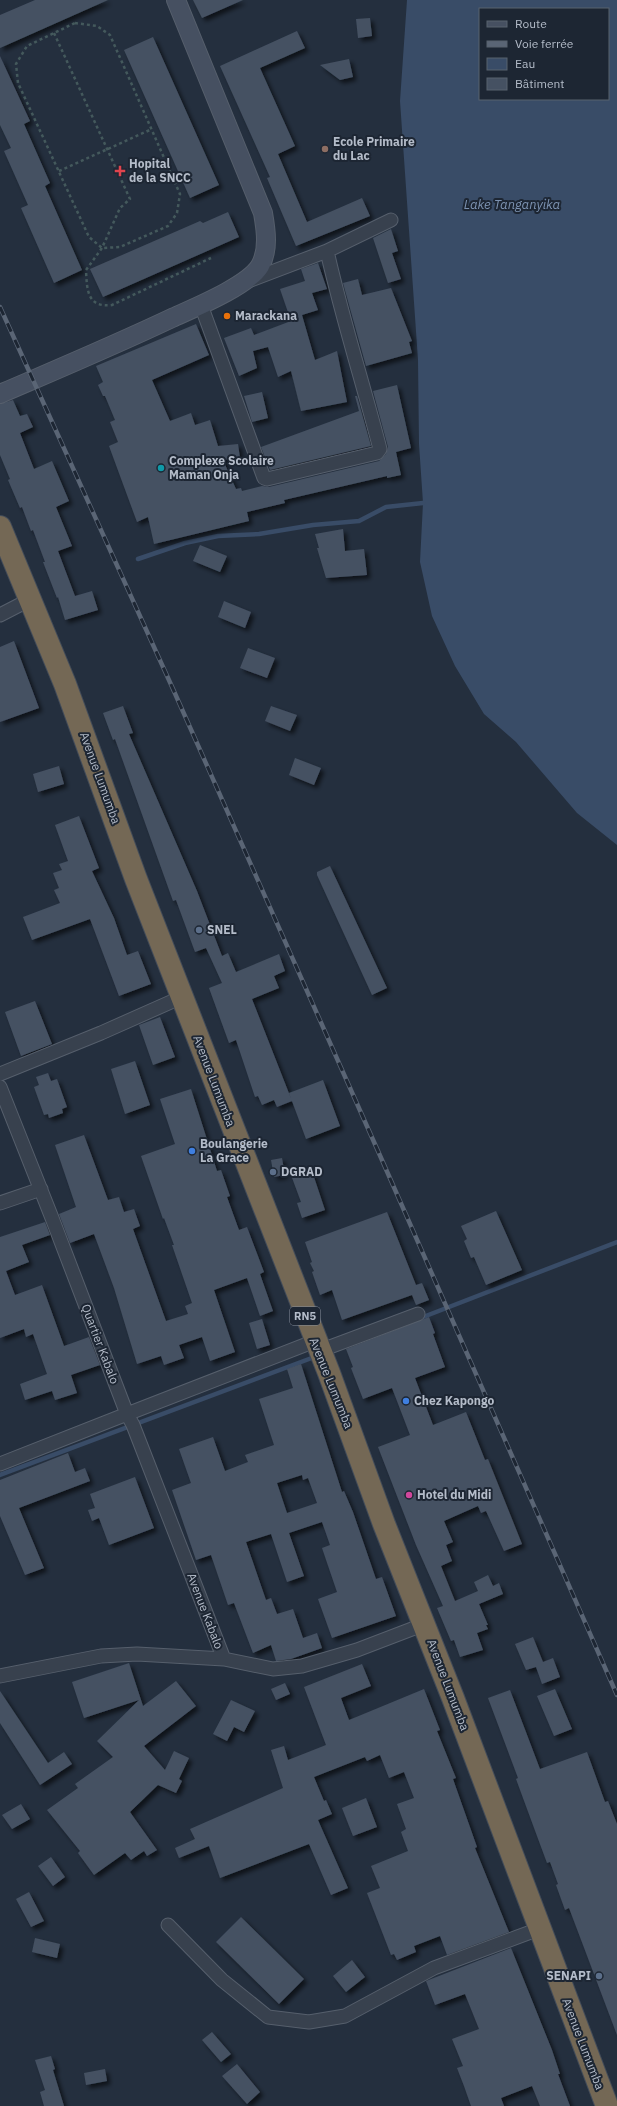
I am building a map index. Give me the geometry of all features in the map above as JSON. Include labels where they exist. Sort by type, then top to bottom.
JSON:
[{"type":"highway","name":"Avenue Lumumba","points":[[0,527],[66,684],[136,878],[348,1423],[384,1524],[425,1624],[607,2106]]},
{"type":"street","points":[[176,0],[263,213],[268,238],[260,266],[241,283]]},
{"type":"street","points":[[0,394],[98,353],[201,305],[241,283],[327,252],[391,220]]},
{"type":"street","points":[[201,305],[264,478],[267,479],[377,453],[380,449],[358,364],[343,320],[327,252]]},
{"type":"street","points":[[0,615],[31,599]]},
{"type":"street","points":[[0,1074],[101,1033],[182,997]]},
{"type":"street","name":"Quartier Kabalo","points":[[0,1087],[41,1189],[127,1414]]},
{"type":"street","points":[[0,1203],[41,1189]]},
{"type":"street","points":[[0,1464],[127,1414],[317,1346],[418,1314]]},
{"type":"street","name":"Avenue Kabalo","points":[[127,1414],[133,1425],[224,1659],[273,1669],[302,1666],[357,1650],[425,1624]]},
{"type":"street","points":[[0,1676],[102,1656],[137,1654],[224,1659]]},
{"type":"street","points":[[168,1925],[222,1980],[268,2017],[309,2022],[345,2016],[434,1968],[539,1929]]},
{"type":"path","points":[[75,23],[96,26],[110,35],[152,129],[180,194],[177,213],[168,226],[120,247],[102,248],[89,237],[18,83],[16,64],[27,46],[75,23]]},
{"type":"path","points":[[54,33],[130,199],[120,208],[102,248],[86,270],[87,289],[93,301],[102,306],[112,304],[211,258]]},
{"type":"path","points":[[59,171],[152,129]]},
{"type":"water","name":"Lake Tanganyika","points":[[407,0],[617,0],[617,845],[577,813],[516,742],[484,714],[455,666],[432,616],[420,562],[423,503],[419,444],[418,360],[400,101]]},
{"type":"building","points":[[35,0],[108,0],[0,48],[0,15]]},
{"type":"building","points":[[193,0],[243,0],[202,18]]},
{"type":"building","points":[[370,18],[372,36],[358,38],[356,19]]},
{"type":"building","points":[[297,31],[305,48],[260,68],[295,146],[278,154],[307,222],[362,198],[370,216],[296,246],[267,178],[270,177],[220,66]]},
{"type":"building","points":[[153,37],[219,185],[190,198],[124,50]]},
{"type":"building","points":[[0,56],[30,121],[24,124],[50,183],[45,186],[82,270],[54,283],[21,208],[28,205],[4,151],[11,148],[0,125]]},
{"type":"building","points":[[349,59],[353,77],[340,80],[320,65]]},
{"type":"building","points":[[228,212],[239,237],[103,297],[90,269],[200,221],[203,223]]},
{"type":"building","points":[[391,229],[398,251],[392,253],[401,279],[388,283],[373,238]]},
{"type":"building","points":[[318,263],[327,289],[312,293],[318,310],[302,315],[315,360],[337,351],[347,402],[301,411],[291,371],[278,377],[268,347],[253,351],[257,368],[239,376],[224,338],[251,328],[254,335],[291,321],[280,289],[305,281],[301,269]]},
{"type":"building","points":[[358,279],[362,295],[391,288],[412,341],[409,342],[412,353],[366,366],[343,283]]},
{"type":"building","points":[[196,324],[209,355],[152,380],[170,421],[191,413],[195,425],[210,420],[218,446],[238,444],[240,458],[223,460],[236,489],[241,488],[242,491],[262,486],[269,487],[379,461],[386,454],[388,447],[373,391],[397,385],[411,448],[396,452],[401,475],[387,478],[387,476],[284,500],[285,503],[247,512],[249,521],[154,544],[148,517],[137,522],[109,446],[118,442],[110,422],[115,420],[105,396],[103,396],[98,385],[103,382],[96,366]]},
{"type":"building","points":[[262,392],[268,418],[252,422],[244,396]]},
{"type":"building","points":[[355,396],[357,396],[371,446],[270,470],[261,447],[359,411]]},
{"type":"building","points":[[13,400],[20,416],[27,414],[33,427],[20,433],[34,469],[52,461],[69,501],[56,507],[72,546],[58,551],[75,596],[92,591],[98,610],[65,620],[58,597],[57,598],[43,562],[45,562],[33,530],[31,531],[22,507],[20,508],[8,480],[10,479],[0,455],[0,404]]},
{"type":"building","points":[[343,529],[345,551],[364,549],[367,575],[326,578],[317,548],[319,548],[315,534]]},
{"type":"building","points":[[200,545],[227,556],[220,572],[193,561]]},
{"type":"building","points":[[224,601],[251,612],[245,628],[218,617]]},
{"type":"building","points":[[14,641],[39,708],[0,722],[0,647]]},
{"type":"building","points":[[248,648],[275,658],[267,678],[240,668]]},
{"type":"building","points":[[123,706],[133,733],[129,734],[197,891],[222,956],[228,953],[236,972],[279,954],[285,971],[274,976],[279,988],[252,999],[292,1101],[277,1107],[274,1100],[262,1105],[258,1096],[255,1097],[236,1040],[229,1043],[209,988],[222,983],[206,948],[195,952],[176,900],[173,901],[115,739],[113,740],[103,713]]},
{"type":"building","points":[[271,706],[297,715],[290,731],[265,721]]},
{"type":"building","points":[[295,758],[321,768],[314,785],[289,775]]},
{"type":"building","points":[[59,766],[64,784],[38,792],[33,774]]},
{"type":"building","points":[[79,816],[99,868],[92,871],[114,918],[127,955],[138,951],[151,984],[119,996],[90,919],[32,940],[23,917],[60,903],[54,890],[59,888],[53,873],[62,870],[59,864],[68,861],[55,825]]},
{"type":"building","points":[[330,866],[387,988],[372,995],[317,875],[317,872]]},
{"type":"building","points":[[35,1001],[52,1044],[21,1056],[5,1012]]},
{"type":"building","points":[[160,1017],[175,1057],[153,1065],[139,1025]]},
{"type":"building","points":[[135,1061],[150,1105],[125,1114],[111,1069]]},
{"type":"building","points":[[48,1073],[51,1081],[57,1079],[67,1107],[62,1109],[63,1113],[49,1118],[48,1114],[44,1115],[34,1087],[39,1085],[36,1077]]},
{"type":"building","points":[[323,1080],[340,1126],[306,1139],[289,1093]]},
{"type":"building","points":[[191,1089],[217,1171],[221,1170],[230,1196],[227,1197],[239,1230],[247,1227],[264,1272],[260,1274],[273,1311],[260,1316],[247,1278],[214,1290],[235,1352],[210,1361],[202,1337],[179,1345],[184,1358],[164,1365],[161,1356],[137,1364],[114,1288],[94,1234],[70,1243],[59,1214],[76,1207],[55,1145],[84,1135],[108,1200],[119,1197],[124,1212],[134,1209],[140,1226],[133,1229],[166,1321],[188,1314],[185,1306],[192,1303],[172,1245],[174,1245],[164,1218],[163,1219],[141,1156],[175,1144],[160,1099]]},
{"type":"building","points":[[282,1158],[285,1175],[274,1177],[271,1160]]},
{"type":"building","points":[[311,1168],[325,1210],[302,1218],[297,1203],[301,1202],[291,1175]]},
{"type":"building","points":[[496,1211],[522,1270],[486,1285],[474,1257],[471,1258],[464,1241],[467,1239],[461,1226]]},
{"type":"building","points":[[387,1212],[416,1285],[422,1283],[429,1300],[416,1305],[412,1295],[342,1320],[332,1290],[320,1295],[312,1272],[314,1271],[310,1263],[312,1262],[305,1242]]},
{"type":"building","points":[[45,1222],[50,1235],[22,1245],[29,1262],[6,1271],[15,1295],[42,1285],[64,1346],[89,1337],[100,1365],[71,1375],[77,1393],[55,1400],[52,1391],[25,1400],[20,1384],[47,1374],[33,1334],[26,1337],[24,1329],[0,1338],[0,1237]]},
{"type":"building","points":[[429,1317],[435,1333],[433,1334],[445,1367],[415,1378],[433,1425],[466,1412],[485,1460],[488,1459],[522,1544],[504,1551],[486,1511],[481,1513],[478,1506],[444,1521],[453,1542],[446,1545],[452,1561],[441,1566],[455,1601],[478,1591],[474,1582],[488,1575],[493,1586],[499,1583],[503,1594],[479,1604],[488,1625],[486,1625],[488,1629],[477,1633],[483,1650],[460,1657],[454,1640],[451,1641],[437,1608],[443,1606],[416,1545],[378,1447],[410,1435],[392,1388],[363,1399],[351,1368],[353,1367],[346,1349]]},
{"type":"building","points":[[262,1319],[270,1345],[257,1349],[249,1323]]},
{"type":"building","points":[[301,1364],[342,1492],[344,1491],[353,1512],[376,1579],[382,1577],[396,1616],[332,1638],[318,1599],[337,1592],[322,1548],[330,1545],[322,1522],[289,1533],[304,1576],[287,1582],[271,1534],[246,1542],[266,1600],[271,1598],[277,1614],[293,1609],[303,1638],[317,1633],[322,1648],[291,1659],[276,1661],[271,1645],[253,1653],[234,1603],[228,1605],[211,1555],[196,1560],[172,1490],[191,1483],[179,1449],[213,1437],[225,1471],[248,1462],[245,1455],[274,1445],[259,1399],[293,1388],[287,1369]],"holes":[[[302,1475],[303,1480],[308,1478],[317,1503],[287,1513],[277,1483]]]},
{"type":"building","points":[[68,1453],[75,1472],[85,1468],[90,1481],[19,1508],[44,1568],[25,1575],[0,1516],[0,1480]]},
{"type":"building","points":[[135,1477],[154,1528],[109,1545],[99,1518],[92,1521],[88,1510],[95,1508],[90,1494]]},
{"type":"building","points":[[533,1637],[543,1662],[553,1658],[560,1677],[542,1684],[536,1667],[526,1670],[515,1644]]},
{"type":"building","points":[[129,1663],[143,1706],[176,1681],[196,1706],[144,1746],[165,1770],[174,1751],[189,1758],[179,1779],[182,1781],[176,1793],[158,1785],[130,1812],[157,1850],[147,1856],[144,1851],[131,1860],[125,1853],[94,1875],[78,1853],[80,1851],[47,1810],[78,1788],[75,1784],[113,1757],[97,1741],[139,1700],[84,1718],[72,1682]]},
{"type":"building","points":[[362,1664],[371,1686],[341,1698],[349,1720],[424,1689],[440,1730],[437,1731],[456,1778],[453,1779],[477,1847],[475,1848],[509,1932],[447,1955],[440,1936],[414,1946],[416,1952],[397,1960],[394,1954],[391,1955],[367,1893],[380,1888],[371,1866],[408,1851],[401,1832],[406,1829],[397,1804],[414,1798],[404,1772],[389,1778],[380,1755],[367,1761],[365,1757],[314,1777],[324,1801],[326,1800],[332,1814],[318,1820],[348,1888],[331,1895],[309,1844],[220,1878],[209,1846],[179,1858],[175,1848],[195,1839],[190,1829],[283,1788],[271,1750],[284,1746],[288,1760],[326,1745],[304,1687]]},
{"type":"building","points":[[285,1683],[290,1694],[276,1700],[271,1689]]},
{"type":"building","points":[[555,1689],[572,1729],[554,1736],[537,1696]]},
{"type":"building","points":[[510,1690],[540,1769],[587,1752],[605,1802],[608,1801],[617,1824],[617,2035],[569,1908],[565,1910],[550,1862],[547,1863],[516,1779],[518,1778],[488,1698]]},
{"type":"building","points":[[0,1691],[48,1763],[64,1752],[72,1764],[40,1785],[0,1723]]},
{"type":"building","points":[[231,1700],[255,1711],[244,1732],[234,1727],[227,1741],[213,1734]]},
{"type":"building","points":[[366,1798],[377,1827],[353,1836],[342,1808]]},
{"type":"building","points":[[21,1804],[30,1819],[12,1829],[2,1815]]},
{"type":"building","points":[[51,1857],[65,1877],[53,1886],[38,1866]]},
{"type":"building","points":[[29,1892],[44,1921],[31,1927],[16,1899]]},
{"type":"building","points":[[241,1917],[304,1979],[279,2004],[216,1942]]},
{"type":"building","points":[[35,1938],[60,1944],[57,1958],[32,1952]]},
{"type":"building","points":[[511,1948],[552,2050],[560,2074],[558,2074],[570,2106],[540,2106],[532,2086],[501,2098],[504,2106],[471,2106],[457,2068],[463,2066],[452,2039],[479,2029],[465,1994],[435,2005],[426,1981]]},
{"type":"building","points":[[352,1960],[365,1977],[346,1992],[333,1976]]},
{"type":"building","points":[[212,2032],[231,2054],[221,2062],[202,2040]]},
{"type":"building","points":[[51,2056],[55,2069],[53,2070],[64,2106],[44,2106],[40,2092],[45,2090],[35,2060]]},
{"type":"building","points":[[237,2064],[260,2092],[247,2104],[222,2076]]},
{"type":"building","points":[[105,2069],[107,2081],[86,2085],[84,2073]]},
{"type":"waterway","points":[[138,559],[185,543],[218,536],[259,534],[313,525],[359,521],[386,507],[423,503]]},
{"type":"waterway","points":[[418,1319],[617,1242]]},
{"type":"waterway","points":[[0,1475],[317,1356]]},
{"type":"railway","points":[[0,307],[173,689],[617,1695]]},
{"type":"place","name":"Ecole Primaire du Lac","points":[[325,149]]},
{"type":"place","name":"Hopital de la SNCC","points":[[120,171]]},
{"type":"place","name":"Marackana","points":[[227,316]]},
{"type":"place","name":"Complexe Scolaire Maman Onja","points":[[161,468]]},
{"type":"place","name":"SNEL","points":[[199,930]]},
{"type":"place","name":"Boulangerie La Grace","points":[[192,1151]]},
{"type":"place","name":"DGRAD","points":[[273,1172]]},
{"type":"place","name":"Chez Kapongo","points":[[406,1401]]},
{"type":"place","name":"Hotel du Midi","points":[[409,1495]]},
{"type":"place","name":"SENAPI","points":[[599,1976]]}]
